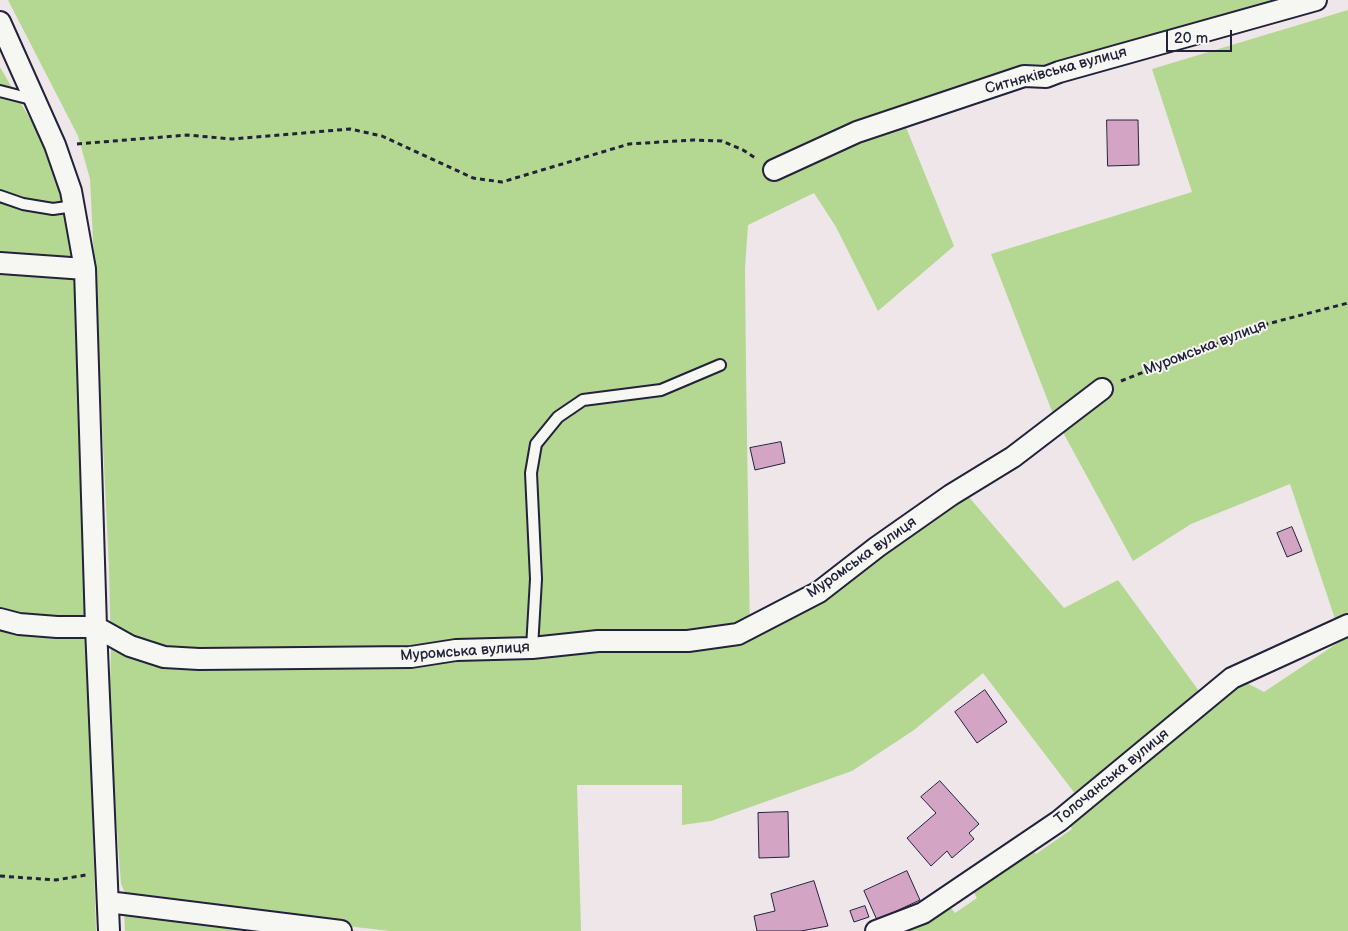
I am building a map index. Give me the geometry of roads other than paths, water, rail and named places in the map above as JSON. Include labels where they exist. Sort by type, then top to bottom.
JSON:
[{"type":"street","name":"Ситняківська вулиця","points":[[774,170],[857,132],[1024,76],[1046,77],[1068,69],[1316,0]]},
{"type":"street","points":[[0,22],[55,145],[71,191],[84,269],[96,627],[109,931]]},
{"type":"street","points":[[0,263],[84,269]]},
{"type":"street","name":"Муромська вулиця","points":[[96,627],[130,646],[164,657],[199,659],[412,657],[456,650],[532,648],[598,641],[688,641],[738,634],[818,592],[876,547],[944,500],[1013,457],[1102,389]]},
{"type":"street","points":[[0,619],[19,624],[57,627],[96,627]]},
{"type":"street","name":"Толочанська вулиця","points":[[876,931],[923,913],[1059,821],[1232,678],[1348,625]]},
{"type":"street","points":[[108,902],[342,931]]},
{"type":"lane","points":[[0,91],[35,100]]},
{"type":"lane","points":[[0,196],[23,204],[53,209],[74,206]]},
{"type":"lane","points":[[532,648],[536,580],[531,473],[536,444],[558,417],[583,400],[661,390],[720,365]]}]
